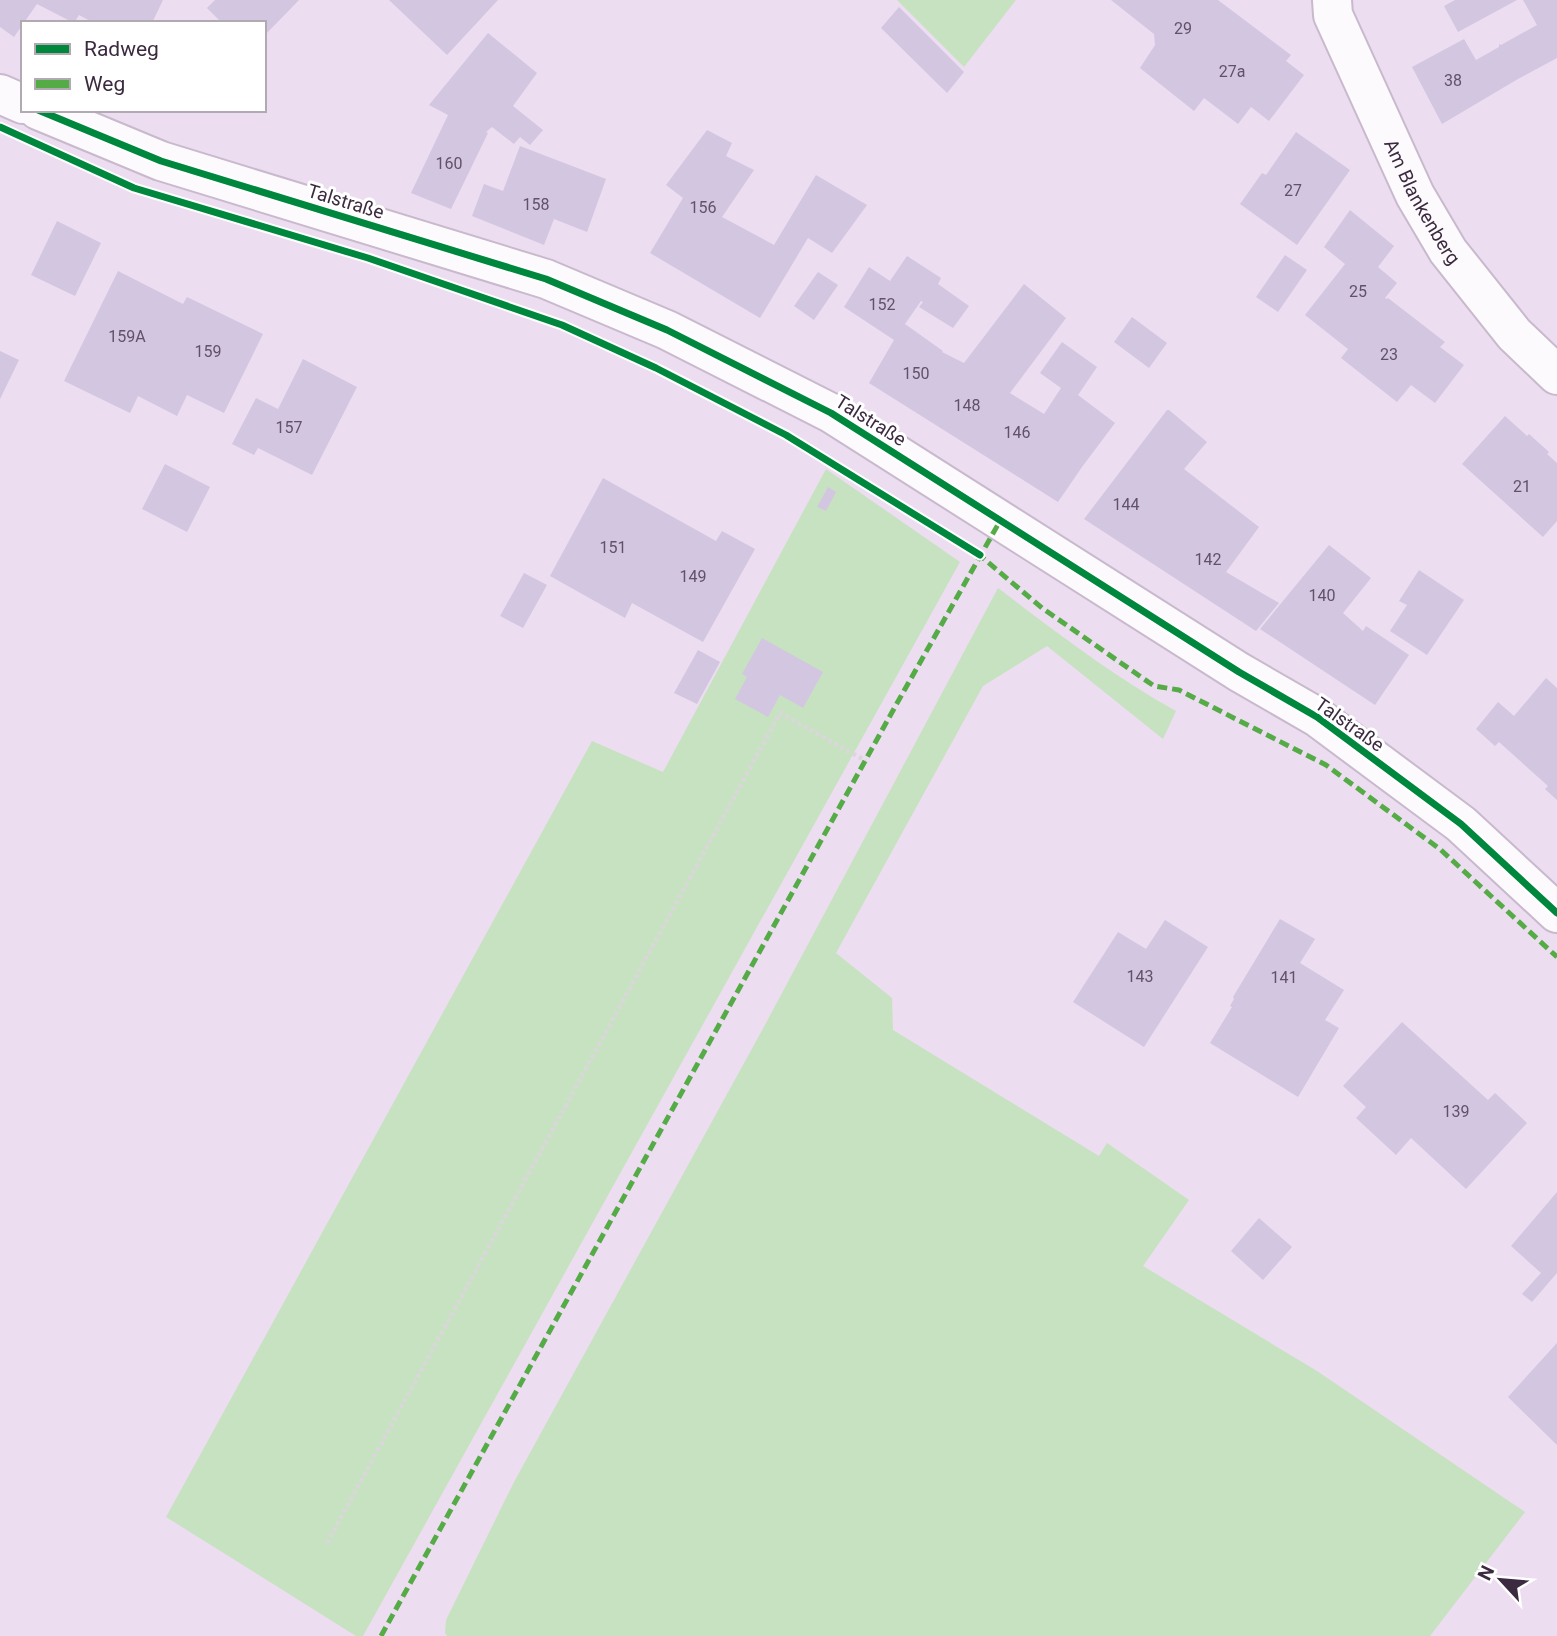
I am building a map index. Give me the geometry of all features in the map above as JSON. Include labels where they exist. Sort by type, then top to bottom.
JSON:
[{"type":"street","name":"Am Blankenberg","points":[[1332,0],[1334,15],[1375,109],[1415,195],[1441,240],[1514,334],[1557,375]]},
{"type":"street","points":[[0,94],[21,103]]},
{"type":"street","name":"Talstraße","points":[[43,112],[161,161],[547,279],[667,330],[831,413],[1239,672],[1317,717],[1461,824],[1557,913]]},
{"type":"path","points":[[327,1543],[780,713],[866,761]]},
{"type":"green space","points":[[897,0],[1016,0],[964,67]]},
{"type":"green space","points":[[826,469],[960,562],[363,1636],[356,1636],[166,1517],[592,741],[663,772]]},
{"type":"green space","points":[[998,588],[1107,668],[1176,711],[1163,739],[1047,646],[983,686],[836,953],[892,998],[893,1030],[1099,1156],[1107,1143],[1189,1200],[1143,1266],[1317,1371],[1525,1512],[1430,1636],[447,1636],[446,1620],[514,1482],[766,1023]]},
{"type":"building","points":[[0,0],[163,0],[153,21],[90,21],[79,15],[75,21],[70,21],[37,4],[25,21],[21,21],[21,27],[14,37],[0,27]]},
{"type":"building","points":[[215,0],[299,0],[266,34],[266,21],[220,21],[207,8]]},
{"type":"building","points":[[389,0],[498,0],[447,55]]},
{"type":"building","points":[[1111,0],[1218,0],[1291,55],[1286,61],[1304,75],[1269,121],[1251,107],[1238,124],[1204,98],[1194,111],[1140,68],[1155,45],[1154,34]]},
{"type":"building","points":[[1455,0],[1517,0],[1458,32],[1444,6]]},
{"type":"building","points":[[1523,0],[1557,0],[1557,58],[1442,124],[1412,67],[1464,39],[1476,60],[1499,47],[1499,44],[1537,25]]},
{"type":"building","points":[[899,7],[964,72],[947,93],[881,28]]},
{"type":"building","points":[[488,33],[537,73],[513,106],[543,130],[530,145],[520,137],[514,144],[492,127],[486,132],[488,133],[451,209],[411,193],[448,115],[429,105]]},
{"type":"building","points":[[707,130],[732,143],[726,156],[754,170],[722,217],[774,245],[816,175],[867,205],[832,253],[808,238],[760,318],[650,253],[683,198],[666,185]]},
{"type":"building","points":[[1296,132],[1350,170],[1297,245],[1240,204],[1262,173],[1266,175]]},
{"type":"building","points":[[520,146],[606,179],[587,232],[554,219],[544,245],[472,216],[484,184],[503,191]]},
{"type":"building","points":[[1350,210],[1394,246],[1378,267],[1397,283],[1385,298],[1445,342],[1440,347],[1464,365],[1435,403],[1411,385],[1397,402],[1341,358],[1348,349],[1305,315],[1345,264],[1324,247]]},
{"type":"building","points":[[57,221],[101,243],[75,296],[31,275]]},
{"type":"building","points":[[1285,255],[1307,270],[1278,312],[1256,297]]},
{"type":"building","points":[[907,256],[941,278],[938,284],[969,306],[953,328],[919,307],[923,302],[921,301],[905,324],[942,352],[964,363],[1024,284],[1066,318],[1010,393],[1044,414],[1061,388],[1040,373],[1062,342],[1097,367],[1078,395],[1115,423],[1058,502],[869,383],[894,340],[844,307],[869,267],[890,281]]},
{"type":"building","points":[[118,271],[183,304],[187,297],[263,334],[224,413],[187,395],[177,416],[138,396],[130,413],[64,381]]},
{"type":"building","points":[[818,272],[838,285],[814,320],[794,306]]},
{"type":"building","points":[[1132,317],[1167,343],[1149,368],[1114,342]]},
{"type":"building","points":[[0,351],[19,360],[0,399]]},
{"type":"building","points":[[303,359],[357,387],[312,475],[258,448],[254,455],[232,444],[256,398],[278,409]]},
{"type":"building","points":[[1167,410],[1207,442],[1184,469],[1259,527],[1226,572],[1279,603],[1256,631],[1084,519]]},
{"type":"building","points":[[1505,416],[1549,452],[1547,454],[1557,463],[1557,521],[1543,537],[1462,464]]},
{"type":"building","points":[[165,464],[210,487],[187,532],[142,509]]},
{"type":"building","points":[[603,478],[716,541],[722,531],[755,549],[703,642],[632,603],[625,618],[550,576]]},
{"type":"building","points":[[828,487],[836,492],[826,511],[817,507]]},
{"type":"building","points":[[1329,545],[1371,578],[1343,613],[1363,631],[1366,626],[1409,655],[1375,705],[1260,629]]},
{"type":"building","points":[[1419,570],[1464,600],[1427,655],[1390,631],[1407,605],[1399,601]]},
{"type":"building","points":[[524,573],[547,585],[523,628],[500,616]]},
{"type":"building","points":[[762,638],[823,672],[803,708],[780,695],[768,717],[735,699],[747,677],[742,674]]},
{"type":"building","points":[[698,650],[720,662],[697,704],[674,693]]},
{"type":"building","points":[[1546,678],[1557,688],[1557,800],[1545,789],[1548,786],[1499,742],[1495,746],[1476,729],[1498,702],[1514,716]]},
{"type":"building","points":[[1280,919],[1315,939],[1300,963],[1344,990],[1325,1020],[1339,1028],[1298,1097],[1210,1043],[1232,1007],[1233,997]]},
{"type":"building","points":[[1165,920],[1208,947],[1144,1047],[1073,1002],[1118,932],[1146,949]]},
{"type":"building","points":[[1402,1022],[1488,1100],[1495,1093],[1527,1123],[1466,1189],[1411,1138],[1396,1155],[1356,1118],[1366,1107],[1343,1086]]},
{"type":"building","points":[[1557,1192],[1557,1273],[1532,1302],[1522,1294],[1541,1273],[1511,1246]]},
{"type":"building","points":[[1259,1218],[1292,1247],[1263,1280],[1231,1251]]},
{"type":"building","points":[[1557,1343],[1557,1445],[1508,1397]]},
{"type":"marked path","points":[[381,1636],[1000,521]]},
{"type":"marked path","points":[[977,553],[1042,608],[1154,686],[1179,690],[1326,765],[1441,850],[1557,957]]},
{"type":"cycle path","points":[[43,112],[161,161],[546,279],[667,330],[831,413],[1239,672],[1317,717],[1461,824],[1557,913]]},
{"type":"cycle path","points":[[0,127],[134,188],[368,258],[562,325],[656,368],[786,435],[980,555]]}]
